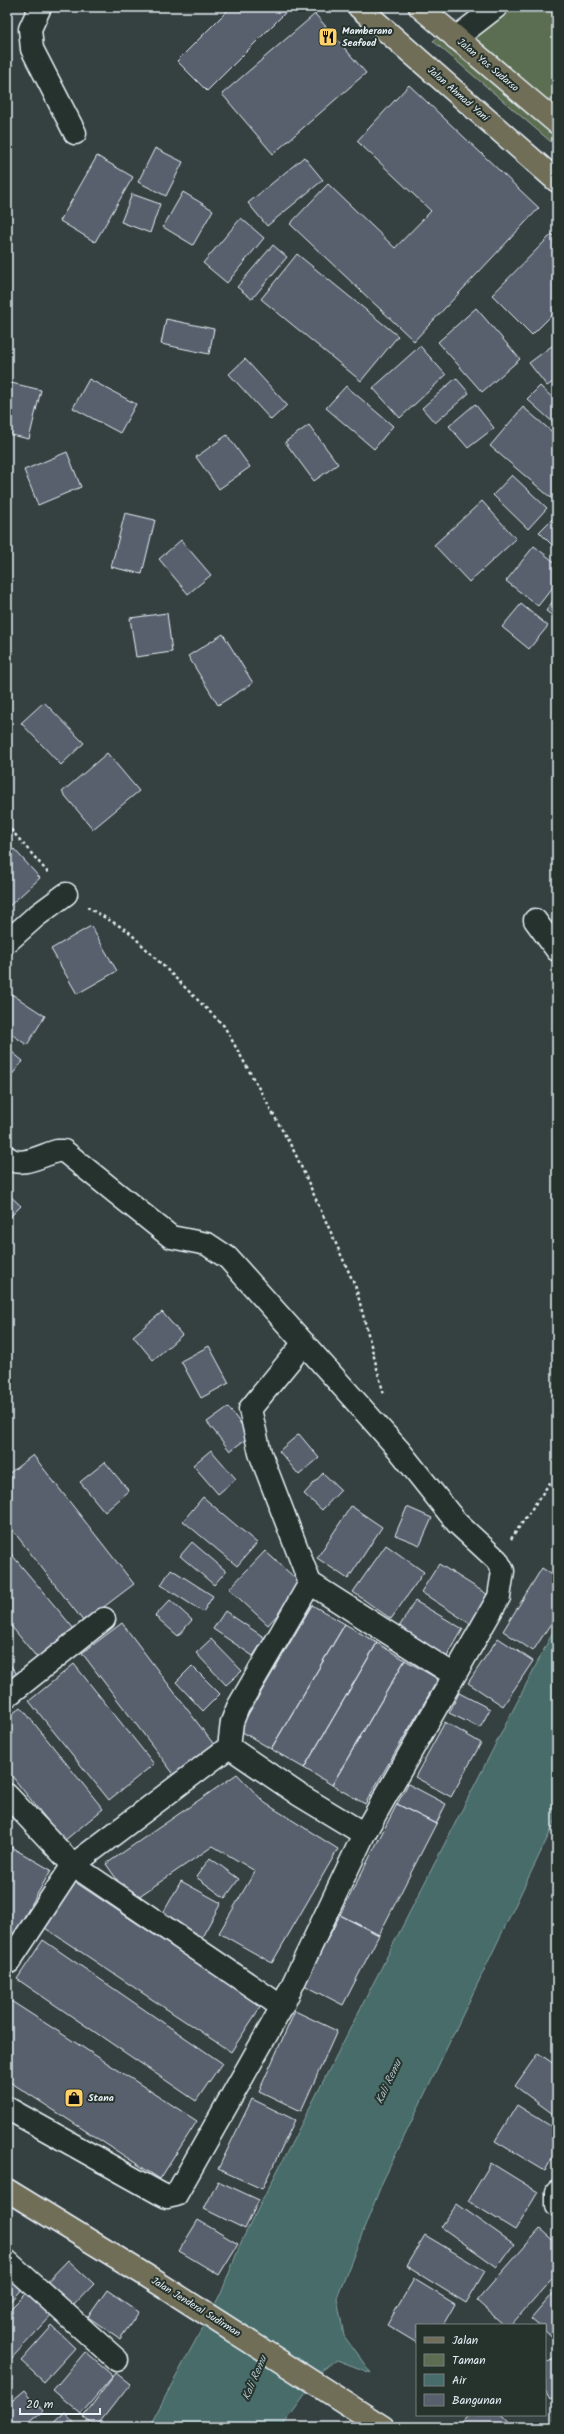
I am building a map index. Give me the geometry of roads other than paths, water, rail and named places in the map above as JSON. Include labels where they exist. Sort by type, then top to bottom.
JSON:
[{"type":"main road","name":"Jalan Ahmad Yani","points":[[359,7],[557,179]]},
{"type":"main road","name":"Jalan Yos Sudarso","points":[[420,7],[557,123]]},
{"type":"main road","name":"Jalan Jenderal Sudirman","points":[[7,2190],[148,2276],[363,2413],[382,2427]]},
{"type":"street","points":[[40,7],[30,29],[32,49],[75,133]]},
{"type":"street","points":[[456,38],[496,7]]},
{"type":"street","points":[[7,942],[34,917],[66,894]]},
{"type":"street","points":[[535,920],[557,950]]},
{"type":"street","points":[[7,1157],[12,1162],[20,1163],[57,1151],[69,1154],[171,1237],[207,1244],[228,1258],[399,1450],[457,1523],[498,1560],[503,1571],[499,1598],[364,1834],[282,2007],[179,2192],[172,2197],[159,2193],[7,2108]]},
{"type":"street","points":[[304,1343],[250,1409],[260,1453],[310,1582],[454,1676]]},
{"type":"street","points":[[9,1962],[73,1864],[229,1747],[232,1722],[238,1707],[310,1582]]},
{"type":"street","points":[[7,1696],[104,1619]]},
{"type":"street","points":[[229,1747],[298,1794],[364,1834]]},
{"type":"street","points":[[7,1795],[73,1864],[282,2007]]},
{"type":"street","points":[[557,2192],[557,2205]]},
{"type":"street","points":[[7,2261],[117,2360]]},
{"type":"water","name":"Kali Remu","points":[[557,1624],[557,1818],[382,2183],[337,2298],[344,2336],[371,2373],[337,2360],[324,2369],[282,2427],[149,2427],[222,2291],[242,2240]]},
{"type":"place","name":"Mamberano Seafood","points":[[328,37]]},
{"type":"place","name":"Stana","points":[[74,2098]]}]
